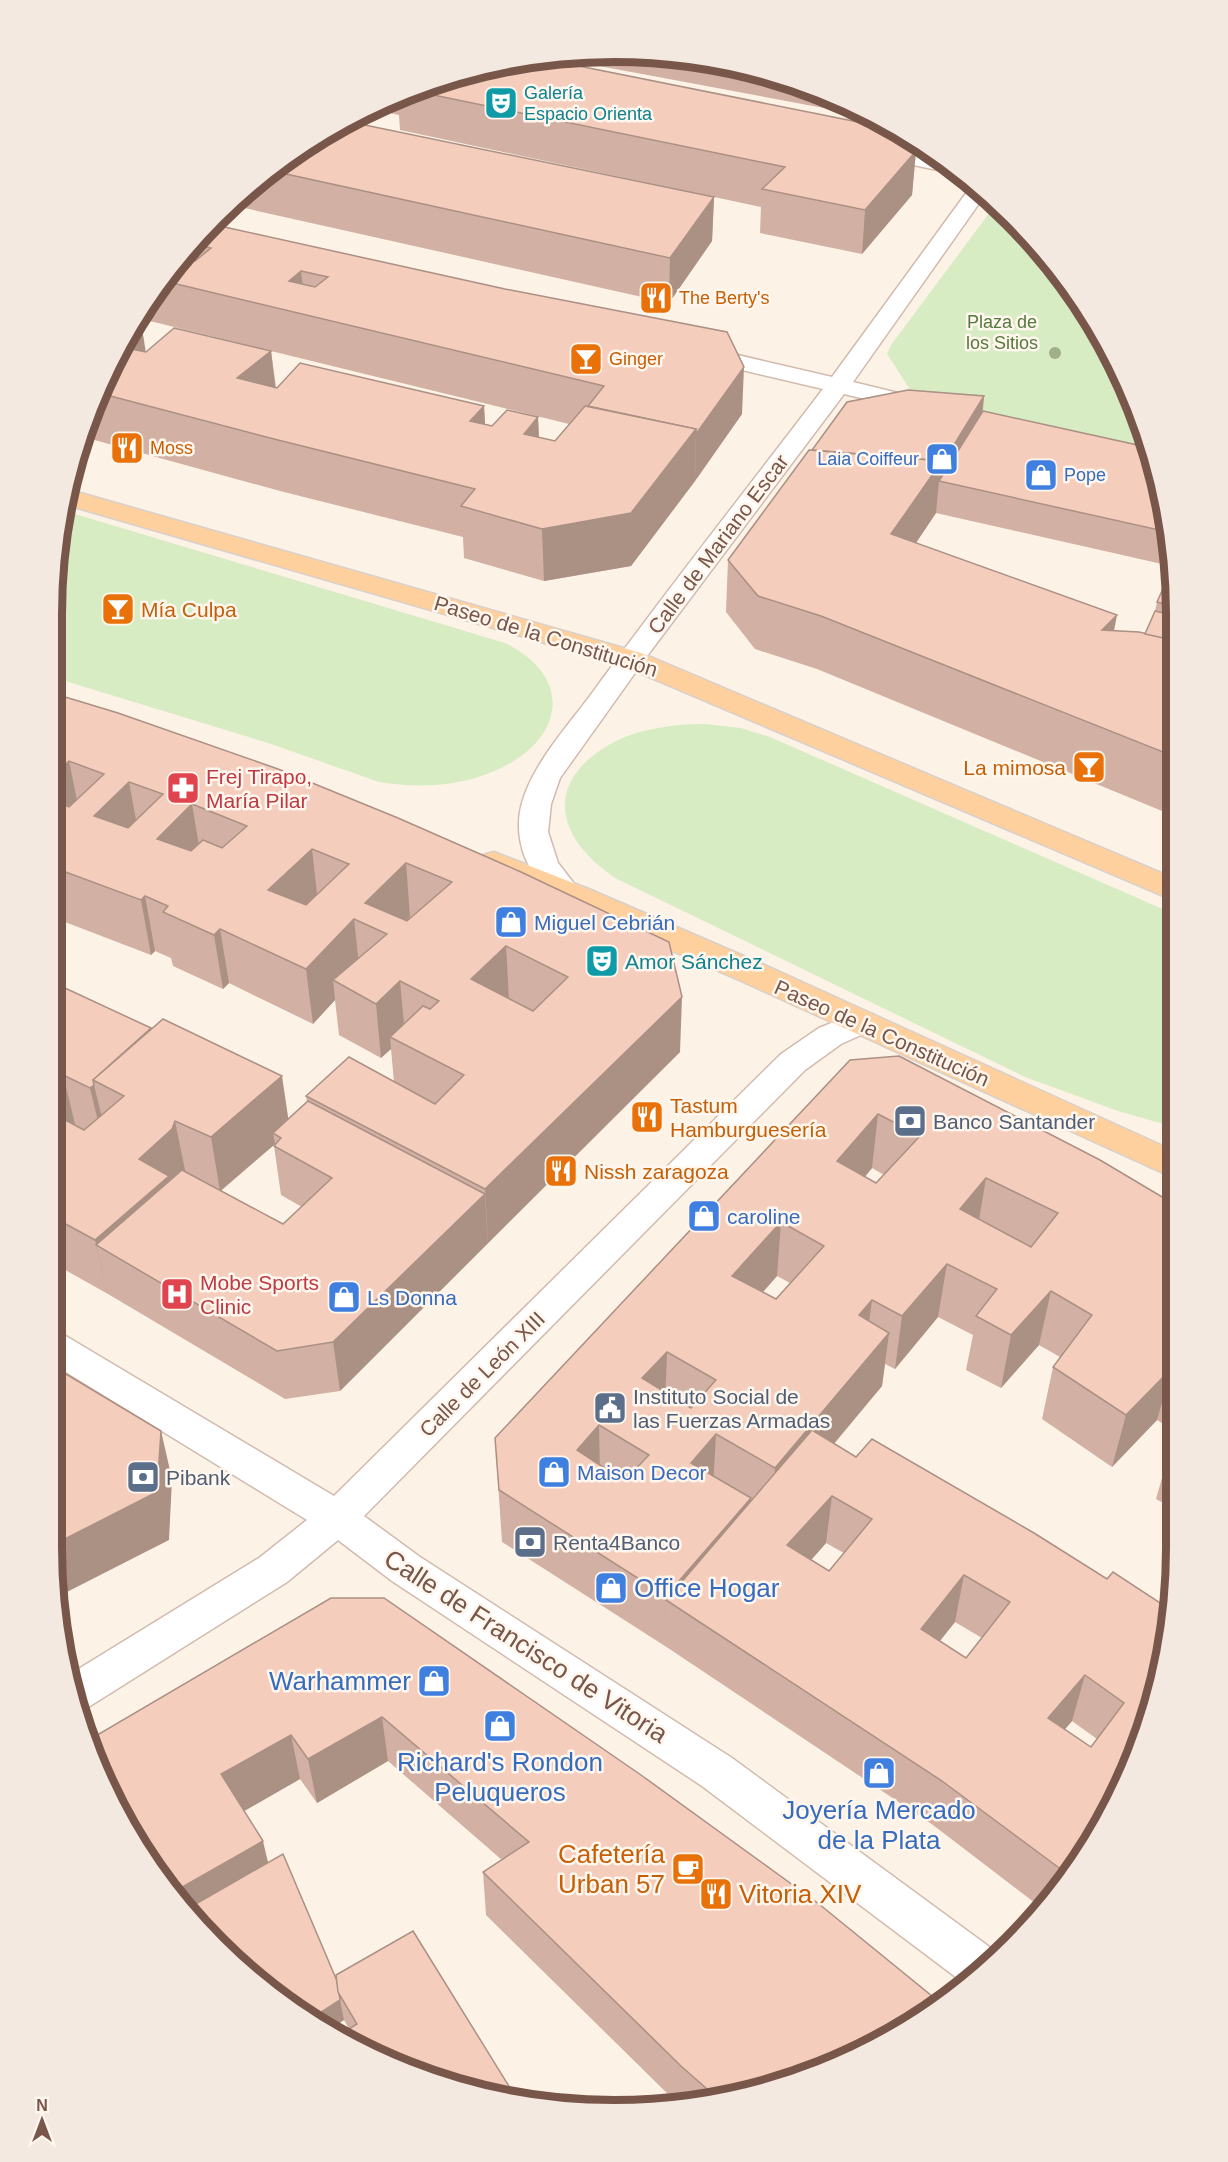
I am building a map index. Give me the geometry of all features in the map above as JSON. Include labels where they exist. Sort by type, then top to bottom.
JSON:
[{"type":"main road","name":"Paseo de la Constitución","points":[[74,499],[631,658],[1166,887]]},
{"type":"main road","name":"Paseo de la Constitución","points":[[465,850],[564,890],[861,1022],[1166,1162]]},
{"type":"street","points":[[849,146],[932,163]]},
{"type":"street","points":[[838,386],[974,196]]},
{"type":"street","points":[[673,347],[943,411]]},
{"type":"street","name":"Calle de Mariano Escar","points":[[564,890],[544,866],[533,832],[536,804],[546,777],[564,748],[631,658],[838,386]]},
{"type":"street","name":"Calle de León XIII","points":[[80,1690],[273,1570],[337,1518],[793,1062],[830,1036],[861,1022]]},
{"type":"street","name":"Calle de Francisco de Vitoria","points":[[62,1352],[337,1518],[406,1569],[717,1772],[976,1964]]},
{"type":"green space","name":"Plaza de los Sitios","points":[[991,211],[1029,250],[1073,307],[1110,370],[1141,449],[920,399],[913,394],[887,354],[891,345]]},
{"type":"green space","points":[[71,513],[505,643],[528,658],[544,674],[551,692],[552,710],[546,728],[534,745],[516,760],[492,772],[464,781],[436,785],[379,782],[268,743],[62,680],[63,578]]},
{"type":"green space","points":[[705,724],[741,728],[770,737],[1166,910],[1166,1125],[1118,1111],[1025,1077],[615,878],[594,862],[579,844],[569,826],[565,808],[567,790],[576,773],[592,756],[616,741],[637,733],[682,725]]},
{"type":"building","points":[[568,64],[869,124],[915,152],[865,210],[762,189],[785,167],[428,94],[471,80],[506,72]]},
{"type":"building","points":[[360,124],[714,197],[670,258],[282,173],[338,136],[353,130]]},
{"type":"building","points":[[220,226],[505,289],[727,332],[744,367],[696,434],[696,429],[588,406],[604,386],[172,283],[191,260],[195,261],[211,248],[203,246]],"holes":[[[301,271],[328,277],[315,287],[289,281]]]},
{"type":"building","points":[[174,328],[271,351],[237,378],[277,388],[300,363],[484,406],[470,421],[492,426],[507,410],[538,417],[524,434],[555,441],[585,406],[696,429],[631,513],[542,529],[461,506],[475,489],[107,395],[130,349],[146,352]]},
{"type":"building","points":[[908,390],[984,396],[941,466],[942,461],[812,450],[847,402]]},
{"type":"building","points":[[983,411],[1140,446],[1148,471],[1160,530],[939,481]]},
{"type":"building","points":[[809,450],[942,461],[891,534],[1117,615],[1102,630],[1139,632],[1166,638],[1166,753],[821,616],[758,596],[728,560]]},
{"type":"building","points":[[1165,584],[1166,604],[1157,602]]},
{"type":"building","points":[[1155,611],[1166,614],[1166,638],[1145,634]]},
{"type":"building","points":[[62,696],[118,713],[278,769],[521,872],[669,942],[682,997],[485,1189],[306,1096],[349,1057],[435,1104],[464,1075],[390,1037],[423,1006],[430,1009],[439,1001],[400,981],[376,1004],[333,980],[387,934],[354,919],[306,969],[220,929],[214,935],[163,912],[168,906],[145,896],[141,900],[62,871],[62,805],[69,807],[104,774],[69,761],[62,768]],"holes":[[[129,782],[163,794],[128,828],[94,816]],[[192,804],[247,826],[222,848],[203,840],[191,851],[157,839]],[[312,849],[349,864],[306,905],[268,890]],[[406,863],[452,882],[407,921],[365,903]],[[506,946],[568,977],[533,1011],[471,979]]]},
{"type":"building","points":[[62,987],[151,1028],[93,1080],[94,1085],[90,1088],[63,1075]]},
{"type":"building","points":[[163,1019],[282,1076],[211,1137],[175,1121],[172,1129],[139,1159],[169,1176],[95,1240],[62,1222],[62,1118],[84,1130],[124,1096],[93,1080]]},
{"type":"building","points":[[899,1056],[1100,1160],[1166,1199],[1166,1374],[1126,1415],[1053,1367],[1092,1315],[1051,1291],[1011,1335],[976,1316],[997,1289],[947,1264],[902,1316],[872,1300],[859,1315],[889,1333],[775,1468],[716,1434],[691,1463],[751,1498],[666,1596],[499,1490],[495,1438],[850,1060]],"holes":[[[878,1114],[920,1136],[876,1183],[837,1161]],[[986,1178],[1058,1213],[1031,1247],[960,1209]],[[781,1222],[824,1246],[776,1299],[732,1276]],[[667,1352],[716,1380],[691,1408],[642,1378]],[[599,1425],[649,1455],[624,1481],[577,1450]]]},
{"type":"building","points":[[308,1101],[485,1194],[333,1342],[277,1351],[96,1245],[182,1170],[283,1224],[332,1178],[274,1146],[281,1138],[273,1133]]},
{"type":"building","points":[[62,1372],[161,1431],[157,1492],[62,1540]]},
{"type":"building","points":[[812,1430],[856,1457],[872,1439],[1034,1533],[1107,1579],[1113,1572],[1163,1605],[1156,1656],[1137,1726],[1110,1792],[1062,1870],[942,1781],[666,1600]],"holes":[[[832,1496],[872,1519],[829,1571],[787,1545]],[[964,1575],[1010,1602],[966,1658],[921,1629]],[[1085,1675],[1124,1703],[1091,1747],[1048,1718]]]},
{"type":"building","points":[[331,1598],[384,1598],[641,1775],[819,1904],[934,1998],[858,2044],[825,2058],[757,2082],[710,2092],[682,2067],[483,1872],[529,1842],[382,1717],[308,1759],[291,1735],[221,1774],[263,1841],[180,1888],[155,1855],[118,1792],[95,1736]]},
{"type":"building","points":[[283,1854],[337,1981],[340,2000],[318,2014],[307,2007],[278,1986],[223,1939],[193,1905]]},
{"type":"building","points":[[413,1931],[512,2091],[436,2071],[370,2044],[346,2031],[357,2024],[338,1992],[336,1975]]},
{"type":"place","name":"Galería Espacio Orienta","points":[[501,103]]},
{"type":"place","name":"The Berty's","points":[[656,298]]},
{"type":"place","name":"Ginger","points":[[586,359]]},
{"type":"place","name":"Moss","points":[[127,448]]},
{"type":"place","name":"Laia Coiffeur","points":[[942,459]]},
{"type":"place","name":"Pope","points":[[1041,475]]},
{"type":"place","name":"Mía Culpa","points":[[118,609]]},
{"type":"place","name":"La mimosa","points":[[1089,767]]},
{"type":"place","name":"Frej Tirapo, María Pilar","points":[[183,788]]},
{"type":"place","name":"Miguel Cebrián","points":[[511,922]]},
{"type":"place","name":"Amor Sánchez","points":[[602,961]]},
{"type":"place","name":"Tastum Hamburguesería","points":[[647,1117]]},
{"type":"place","name":"Banco Santander","points":[[910,1121]]},
{"type":"place","name":"Nissh zaragoza","points":[[561,1171]]},
{"type":"place","name":"caroline","points":[[704,1216]]},
{"type":"place","name":"Mobe Sports Clinic","points":[[177,1294]]},
{"type":"place","name":"Ls Donna","points":[[344,1297]]},
{"type":"place","name":"Instituto Social de las Fuerzas Armadas","points":[[610,1408]]},
{"type":"place","name":"Maison Decor","points":[[554,1472]]},
{"type":"place","name":"Pibank","points":[[143,1477]]},
{"type":"place","name":"Renta4Banco","points":[[530,1542]]},
{"type":"place","name":"Office Hogar","points":[[611,1588]]},
{"type":"place","name":"Warhammer","points":[[434,1681]]},
{"type":"place","name":"Richard's Rondon Peluqueros","points":[[500,1726]]},
{"type":"place","name":"Joyería Mercado de la Plata","points":[[879,1773]]},
{"type":"place","name":"Cafetería Urban 57","points":[[688,1869]]},
{"type":"place","name":"Vitoria XIV","points":[[716,1894]]}]
